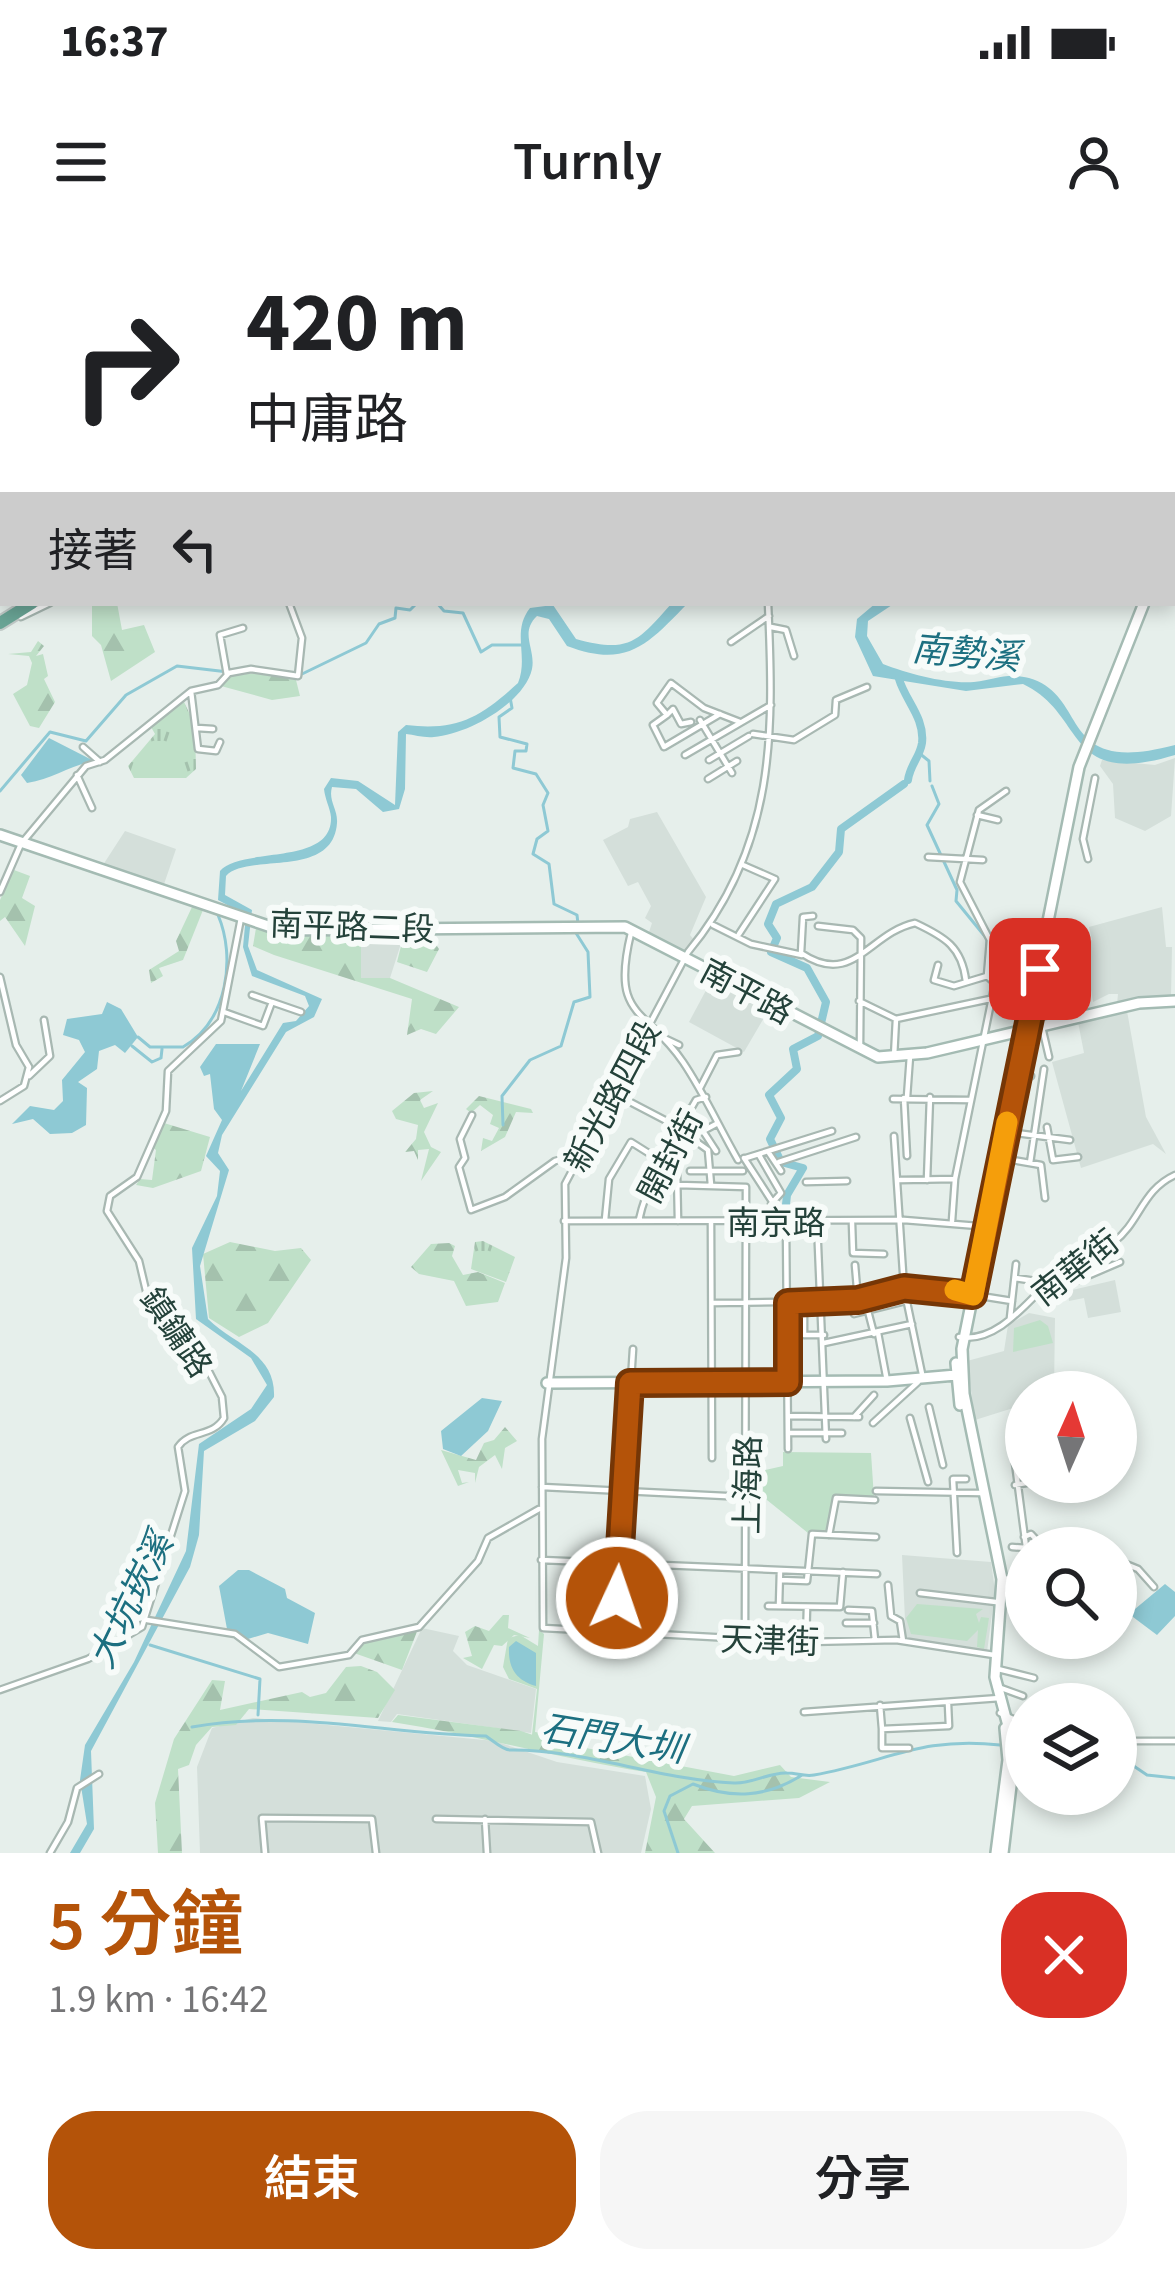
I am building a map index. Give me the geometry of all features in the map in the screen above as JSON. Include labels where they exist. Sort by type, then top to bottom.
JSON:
[{"type":"main road","points":[[0,622],[30,606]]},
{"type":"main road","points":[[998,1597],[958,1375],[962,1337],[1071,797],[1083,752],[1140,606]]},
{"type":"main road","points":[[983,1227],[1001,1158],[1071,797]]},
{"type":"main road","name":"南平路二段","points":[[0,835],[280,930],[632,930],[685,958]]},
{"type":"main road","name":"南平路","points":[[685,958],[860,1049],[893,1058],[1152,1000],[1175,1000]]},
{"type":"main road","points":[[547,1383],[887,1381],[958,1375]]},
{"type":"main road","points":[[958,1375],[1002,1579],[992,1654],[1011,1746],[999,1853]]},
{"type":"main road","points":[[992,1654],[998,1695]]},
{"type":"street","points":[[226,673],[251,669],[299,674],[302,638],[290,606]]},
{"type":"street","name":"新光路四段","points":[[543,1628],[541,1507],[547,1383],[565,1271],[565,1184],[577,1155],[651,1031],[685,958],[712,925],[741,865],[769,776],[768,606]]},
{"type":"street","points":[[731,642],[769,616]]},
{"type":"street","points":[[770,627],[787,630],[794,656]]},
{"type":"street","points":[[0,892],[21,844],[77,775],[191,691],[218,685],[226,673],[220,635],[243,628]]},
{"type":"street","points":[[667,715],[657,703],[671,683],[740,722]]},
{"type":"street","points":[[709,760],[751,735],[794,740],[835,715],[836,700],[868,687]]},
{"type":"street","points":[[191,691],[198,749],[216,752],[220,742]]},
{"type":"street","points":[[685,754],[771,705]]},
{"type":"street","points":[[691,722],[681,724],[674,710],[653,725],[668,746],[720,714]]},
{"type":"street","points":[[701,722],[730,770]]},
{"type":"street","points":[[197,728],[213,729]]},
{"type":"street","points":[[83,747],[100,762]]},
{"type":"street","points":[[708,779],[730,770],[737,761]]},
{"type":"street","points":[[77,775],[92,808]]},
{"type":"street","points":[[1088,859],[1083,839],[1095,778]]},
{"type":"street","points":[[987,976],[990,940],[962,895],[963,858],[977,815],[1006,790]]},
{"type":"street","points":[[1071,797],[1090,800]]},
{"type":"street","points":[[977,815],[998,820]]},
{"type":"street","points":[[933,855],[983,860]]},
{"type":"street","points":[[739,934],[775,879],[741,865]]},
{"type":"street","points":[[802,955],[802,917],[813,916]]},
{"type":"street","name":"鎮鏞路","points":[[148,1621],[185,1492],[178,1447],[189,1436],[219,1426],[225,1410],[201,1356],[180,1333],[172,1313],[148,1300],[139,1261],[107,1210],[110,1196],[137,1177],[165,1114],[165,1076],[194,1052],[224,1012],[246,920]]},
{"type":"street","points":[[712,925],[739,934],[751,944],[827,965],[861,956],[910,923],[946,938],[962,955],[970,980]]},
{"type":"street","points":[[818,926],[857,932],[860,1049]]},
{"type":"street","points":[[632,930],[626,980],[633,1009],[682,1059],[738,1161],[786,1223],[788,1449]]},
{"type":"street","points":[[1043,952],[1069,957]]},
{"type":"street","points":[[938,965],[936,981],[954,986],[987,976],[995,980],[955,1179],[952,1221]]},
{"type":"street","points":[[1076,975],[1082,1018]]},
{"type":"street","points":[[0,977],[12,1033],[29,1076]]},
{"type":"street","points":[[252,994],[301,1012]]},
{"type":"street","points":[[859,1001],[896,1019],[992,998]]},
{"type":"street","points":[[224,1012],[263,1026],[272,1002]]},
{"type":"street","points":[[893,1058],[896,1019]]},
{"type":"street","points":[[0,1101],[19,1092],[50,1055],[44,1020]]},
{"type":"street","points":[[1042,1027],[1049,1058]]},
{"type":"street","points":[[651,1031],[679,1046]]},
{"type":"street","points":[[700,1088],[717,1055],[738,1052]]},
{"type":"street","points":[[907,1156],[905,1098],[910,1056]]},
{"type":"street","points":[[1030,1162],[1044,1069]]},
{"type":"street","points":[[1018,1074],[1031,1076]]},
{"type":"street","points":[[613,1093],[704,1142],[710,1186],[678,1186]]},
{"type":"street","name":"開封街","points":[[639,1220],[680,1129],[696,1100],[706,1097]]},
{"type":"street","points":[[927,1180],[930,1097]]},
{"type":"street","points":[[893,1099],[970,1100]]},
{"type":"street","points":[[472,1115],[460,1139],[465,1157],[459,1168],[470,1210],[505,1197],[555,1161],[577,1155]]},
{"type":"street","points":[[716,1151],[703,1131],[718,1123]]},
{"type":"street","points":[[1047,1126],[1053,1160],[1078,1157]]},
{"type":"street","points":[[738,1161],[832,1131]]},
{"type":"street","points":[[1003,1131],[1048,1141],[1070,1140]]},
{"type":"street","points":[[872,1423],[923,1379],[904,1288],[904,1220],[895,1136]]},
{"type":"street","points":[[779,1162],[856,1138]]},
{"type":"street","points":[[605,1220],[609,1179],[631,1142],[675,1168],[678,1220]]},
{"type":"street","points":[[773,1152],[781,1172]]},
{"type":"street","points":[[759,1155],[781,1193],[771,1204]]},
{"type":"street","points":[[1001,1158],[1041,1166],[1046,1198]]},
{"type":"street","points":[[690,1171],[743,1171]]},
{"type":"street","name":"南華街","points":[[962,1337],[1010,1318],[1070,1263],[1111,1245],[1143,1198],[1175,1174]]},
{"type":"street","points":[[898,1180],[955,1179]]},
{"type":"street","points":[[806,1182],[847,1181]]},
{"type":"street","name":"上海路","points":[[710,1186],[746,1187],[745,1638]]},
{"type":"street","name":"南京路","points":[[564,1221],[904,1220],[983,1227]]},
{"type":"street","points":[[851,1221],[854,1253],[884,1254]]},
{"type":"street","points":[[711,1222],[712,1457]]},
{"type":"street","points":[[817,1222],[826,1436]]},
{"type":"street","points":[[1070,1263],[1078,1280],[1120,1262]]},
{"type":"street","points":[[1010,1318],[1016,1264]]},
{"type":"street","points":[[855,1265],[858,1300]]},
{"type":"street","points":[[1015,1278],[1049,1283]]},
{"type":"street","points":[[712,1303],[858,1300],[904,1288],[1012,1301]]},
{"type":"street","points":[[854,1314],[906,1300]]},
{"type":"street","points":[[804,1301],[804,1335],[824,1340],[912,1324]]},
{"type":"street","points":[[868,1311],[887,1381]]},
{"type":"street","points":[[615,1632],[633,1348]]},
{"type":"street","points":[[788,1416],[856,1417],[874,1395]]},
{"type":"street","points":[[929,1407],[943,1465]]},
{"type":"street","points":[[910,1418],[928,1482]]},
{"type":"street","points":[[788,1433],[842,1433]]},
{"type":"street","points":[[957,1553],[951,1494],[953,1479],[966,1479]]},
{"type":"street","points":[[542,1487],[747,1497]]},
{"type":"street","points":[[876,1491],[981,1493]]},
{"type":"street","points":[[829,1535],[836,1498],[875,1500]]},
{"type":"street","points":[[0,1690],[104,1652],[148,1621],[235,1634],[279,1667],[349,1654],[362,1640],[420,1626],[478,1561],[491,1534],[541,1507]]},
{"type":"street","points":[[780,1580],[807,1581],[809,1537],[876,1537]]},
{"type":"street","points":[[541,1560],[877,1574]]},
{"type":"street","points":[[1137,1569],[1154,1588]]},
{"type":"street","points":[[779,1606],[780,1570]]},
{"type":"street","points":[[769,1606],[838,1607],[843,1572]]},
{"type":"street","points":[[888,1585],[891,1616],[900,1621],[903,1641]]},
{"type":"street","points":[[920,1593],[1005,1596]]},
{"type":"street","points":[[806,1642],[808,1607]]},
{"type":"street","points":[[848,1610],[872,1611],[874,1640]]},
{"type":"street","points":[[846,1623],[874,1624]]},
{"type":"street","name":"天津街","points":[[543,1628],[806,1642],[903,1641],[992,1654]]},
{"type":"street","points":[[994,1668],[1034,1678]]},
{"type":"street","points":[[804,1712],[1005,1695]]},
{"type":"street","points":[[882,1729],[950,1726],[948,1703]]},
{"type":"street","points":[[880,1706],[882,1748],[909,1748]]},
{"type":"street","points":[[1137,1741],[1175,1741]]},
{"type":"street","points":[[50,1853],[65,1830],[80,1784],[99,1774]]},
{"type":"street","points":[[265,1853],[262,1818],[372,1819],[376,1853]]},
{"type":"street","points":[[436,1819],[595,1825],[598,1853]]},
{"type":"street","points":[[485,1820],[488,1853]]},
{"type":"shaded area","points":[[1175,758],[1171,816],[1145,831],[1115,818],[1113,784],[1100,766],[1102,760],[1155,765]]},
{"type":"shaded area","points":[[657,812],[706,897],[690,935],[695,941],[684,954],[648,935],[652,923],[645,918],[651,906],[638,882],[628,886],[603,840],[628,827],[630,819]]},
{"type":"shaded area","points":[[125,831],[176,849],[162,890],[101,868]]},
{"type":"shaded area","points":[[1162,907],[1166,947],[1172,947],[1171,996],[1117,1004],[1118,994],[1109,994],[1093,1002],[1087,965],[1079,962],[1073,945],[1092,940],[1089,927]]},
{"type":"shaded area","points":[[361,933],[404,934],[390,978],[360,978]]},
{"type":"shaded area","points":[[711,981],[768,1011],[744,1052],[689,1022]]},
{"type":"shaded area","points":[[1127,1011],[1146,1117],[1166,1154],[1153,1144],[1081,1168],[1052,1062],[1084,1053],[1078,1022]]},
{"type":"shaded area","points":[[1115,1280],[1121,1312],[1088,1318],[1084,1298],[1069,1301],[1068,1291]]},
{"type":"shaded area","points":[[1029,1313],[1055,1318],[1054,1371],[1005,1371],[1005,1411],[975,1420],[967,1361],[1004,1351],[1008,1325]]},
{"type":"shaded area","points":[[902,1555],[991,1562],[995,1591],[987,1652],[906,1641]]},
{"type":"shaded area","points":[[422,1628],[459,1636],[453,1651],[467,1665],[536,1689],[531,1733],[397,1714],[391,1722],[378,1721]]},
{"type":"shaded area","points":[[253,1718],[495,1741],[557,1762],[645,1776],[651,1809],[641,1853],[200,1853],[197,1767],[212,1728]]},
{"type":"green space","points":[[92,606],[118,606],[122,630],[144,625],[155,652],[111,681],[101,645],[92,636]]},
{"type":"green space","points":[[38,641],[44,646],[36,656],[43,654],[48,676],[44,679],[55,702],[39,728],[30,726],[13,694],[27,685],[32,663],[29,656],[8,654],[31,652]]},
{"type":"green space","points":[[261,672],[296,680],[300,696],[272,700],[221,686],[230,676]]},
{"type":"green space","points":[[184,702],[195,725],[196,769],[186,778],[134,778],[128,766],[155,734],[151,727]]},
{"type":"green space","points":[[14,870],[30,876],[22,898],[35,906],[25,946],[5,917],[0,921],[0,900]]},
{"type":"green space","points":[[192,907],[203,910],[183,960],[159,968],[163,976],[151,983],[149,970],[179,951],[176,941]]},
{"type":"green space","points":[[256,928],[282,934],[361,933],[361,978],[390,978],[459,1007],[436,1034],[421,1029],[407,1035],[412,999],[253,946]]},
{"type":"green space","points":[[428,933],[439,949],[427,972],[397,962],[404,934]]},
{"type":"green space","points":[[433,1091],[420,1100],[424,1108],[438,1103],[424,1132],[431,1147],[441,1152],[421,1181],[429,1149],[418,1150],[418,1160],[414,1151],[405,1152],[416,1139],[418,1125],[396,1119],[392,1111],[414,1093]]},
{"type":"green space","points":[[479,1096],[533,1113],[516,1112],[505,1137],[481,1151],[483,1138],[492,1141],[499,1128],[490,1124],[493,1115],[480,1105],[471,1113],[466,1109]]},
{"type":"green space","points":[[164,1123],[210,1137],[201,1171],[153,1188],[136,1185],[140,1179],[152,1180],[156,1150],[152,1147]]},
{"type":"green space","points":[[483,1241],[515,1257],[506,1282],[471,1269],[475,1242]]},
{"type":"green space","points":[[230,1242],[275,1251],[301,1248],[311,1260],[268,1323],[239,1337],[209,1318],[203,1254]]},
{"type":"green space","points":[[431,1244],[455,1246],[452,1256],[463,1275],[478,1272],[505,1283],[498,1302],[466,1306],[454,1281],[419,1274],[411,1267]]},
{"type":"green space","points":[[1040,1320],[1048,1326],[1053,1343],[1013,1352],[1014,1328]]},
{"type":"green space","points":[[505,1427],[517,1441],[505,1448],[502,1469],[495,1455],[479,1467],[475,1483],[475,1473],[458,1470],[462,1483],[469,1482],[458,1486],[441,1450],[476,1460],[484,1443],[494,1440]]},
{"type":"green space","points":[[783,1452],[871,1453],[874,1498],[835,1497],[827,1533],[808,1533],[751,1487],[752,1473],[783,1466]]},
{"type":"green space","points":[[917,1604],[983,1609],[976,1614],[979,1623],[981,1617],[989,1618],[984,1649],[977,1647],[978,1630],[967,1641],[911,1634],[906,1618]]},
{"type":"green space","points":[[503,1615],[509,1615],[508,1628],[530,1638],[514,1635],[502,1646],[494,1645],[482,1669],[463,1658],[472,1656],[465,1632],[475,1626],[489,1631]]},
{"type":"green space","points":[[418,1629],[402,1670],[354,1653],[364,1643]]},
{"type":"green space","points":[[539,1630],[544,1634],[535,1732],[541,1733],[539,1745],[531,1744],[537,1689],[509,1679],[503,1667],[508,1638],[520,1635],[538,1646]]},
{"type":"green space","points":[[346,1667],[377,1672],[395,1690],[378,1718],[249,1709],[236,1725],[212,1727],[196,1745],[189,1765],[178,1769],[182,1853],[158,1853],[155,1803],[174,1739],[212,1680],[225,1681],[220,1710],[302,1692],[310,1697],[326,1693]]},
{"type":"green space","points":[[398,1715],[521,1731],[554,1742],[734,1776],[780,1765],[791,1777],[830,1782],[799,1798],[692,1806],[684,1819],[715,1853],[645,1853],[656,1797],[646,1772],[392,1722]]},
{"type":"water","points":[[554,606],[576,639],[594,643],[632,641],[669,606],[685,606],[648,641],[606,655],[567,646],[549,619],[537,616],[529,629],[532,669],[506,705],[477,724],[447,735],[406,734],[405,789],[399,809],[383,812],[356,789],[332,787],[337,823],[332,841],[321,852],[237,869],[226,876],[225,895],[252,910],[248,946],[257,970],[322,999],[314,1017],[286,1032],[222,1135],[218,1153],[229,1170],[200,1266],[208,1319],[261,1360],[273,1382],[274,1397],[255,1421],[204,1451],[199,1535],[190,1567],[91,1751],[94,1829],[80,1853],[70,1853],[87,1824],[80,1780],[85,1745],[134,1662],[186,1551],[199,1444],[251,1409],[267,1385],[251,1358],[196,1319],[192,1248],[217,1196],[220,1171],[206,1156],[222,1120],[214,1109],[210,1074],[204,1076],[200,1067],[216,1044],[260,1044],[241,1091],[283,1023],[296,1021],[309,1006],[305,996],[252,976],[243,947],[246,915],[218,900],[220,871],[246,859],[317,843],[328,833],[331,817],[324,789],[331,778],[358,781],[395,805],[398,732],[406,725],[440,726],[467,719],[518,683],[522,626],[530,608]]},
{"type":"water","points":[[872,606],[890,606],[868,621],[867,636],[883,664],[952,681],[1029,678],[1048,687],[1092,743],[1110,751],[1137,752],[1175,745],[1175,755],[1139,763],[1113,762],[1095,755],[1043,697],[1023,684],[966,691],[873,676],[855,637],[857,619]]},
{"type":"water","points":[[49,738],[94,761],[27,783],[21,775]]},
{"type":"water","points":[[107,1002],[121,1009],[138,1037],[125,1053],[115,1045],[99,1051],[97,1069],[78,1082],[87,1088],[86,1125],[72,1133],[50,1134],[33,1119],[12,1124],[30,1106],[54,1110],[63,1101],[62,1080],[85,1052],[79,1040],[63,1035],[67,1019],[102,1014]]},
{"type":"water","points":[[482,1398],[502,1401],[488,1431],[461,1456],[443,1449],[441,1431]]},
{"type":"water","points":[[238,1570],[249,1570],[285,1589],[287,1598],[315,1613],[308,1644],[268,1633],[248,1639],[227,1629],[219,1586]]},
{"type":"water","points":[[1165,1584],[1175,1592],[1175,1616],[1157,1635],[1137,1620],[1137,1607]]},
{"type":"water","points":[[516,1641],[536,1653],[536,1686],[518,1677],[512,1667],[509,1647]]},
{"type":"waterway","points":[[302,674],[366,643],[379,624],[395,618],[396,608],[414,606]]},
{"type":"waterway","points":[[440,606],[463,613],[481,652],[492,645],[522,645]]},
{"type":"waterway","points":[[0,791],[50,732],[86,741],[126,695],[177,666],[228,672]]},
{"type":"waterway","name":"南勢溪","points":[[899,679],[922,734],[908,780]]},
{"type":"waterway","points":[[510,697],[512,708],[499,717],[500,737],[527,744],[526,751],[515,751],[513,768],[536,774],[548,793],[543,805],[548,831],[537,839],[533,854],[549,864],[554,904],[577,915],[578,924]]},
{"type":"waterway","points":[[919,753],[929,761],[930,781]]},
{"type":"waterway","points":[[785,1214],[787,1195],[803,1168],[781,1162],[770,1139],[781,1118],[769,1095],[797,1069],[793,1049],[818,1036],[826,1002],[807,968],[771,952],[777,938],[768,924],[776,904],[812,887],[839,852],[841,829],[904,784]]},
{"type":"waterway","points":[[932,786],[939,804],[927,825],[957,890],[956,901],[987,939],[987,976]]},
{"type":"waterway","points":[[138,1037],[150,1047],[183,1047],[210,1021],[219,1005],[227,968],[218,915]]},
{"type":"waterway","points":[[503,1125],[502,1096],[530,1060],[561,1046],[574,1002],[590,997],[588,952],[576,933]]},
{"type":"waterway","points":[[132,1046],[152,1062],[161,1058],[162,1049]]},
{"type":"waterway","name":"大坑崁溪","points":[[150,1645],[260,1679],[258,1715]]},
{"type":"waterway","name":"石門大圳","points":[[192,1727],[303,1721],[486,1736],[507,1750],[565,1754],[734,1783],[781,1773],[814,1775],[926,1747],[1000,1745]]},
{"type":"waterway","name":"石門大圳","points":[[1137,1768],[1147,1775],[1175,1778]]},
{"type":"waterway","points":[[678,1853],[664,1811],[670,1796],[693,1784],[735,1794],[762,1792],[802,1775]]},
{"type":"slow traffic","points":[[955,1290],[973,1295],[1007,1122]]},
{"type":"route","points":[[617,1598],[630,1383],[788,1382],[788,1303],[858,1300],[924,1287],[973,1295],[1040,969]]}]
